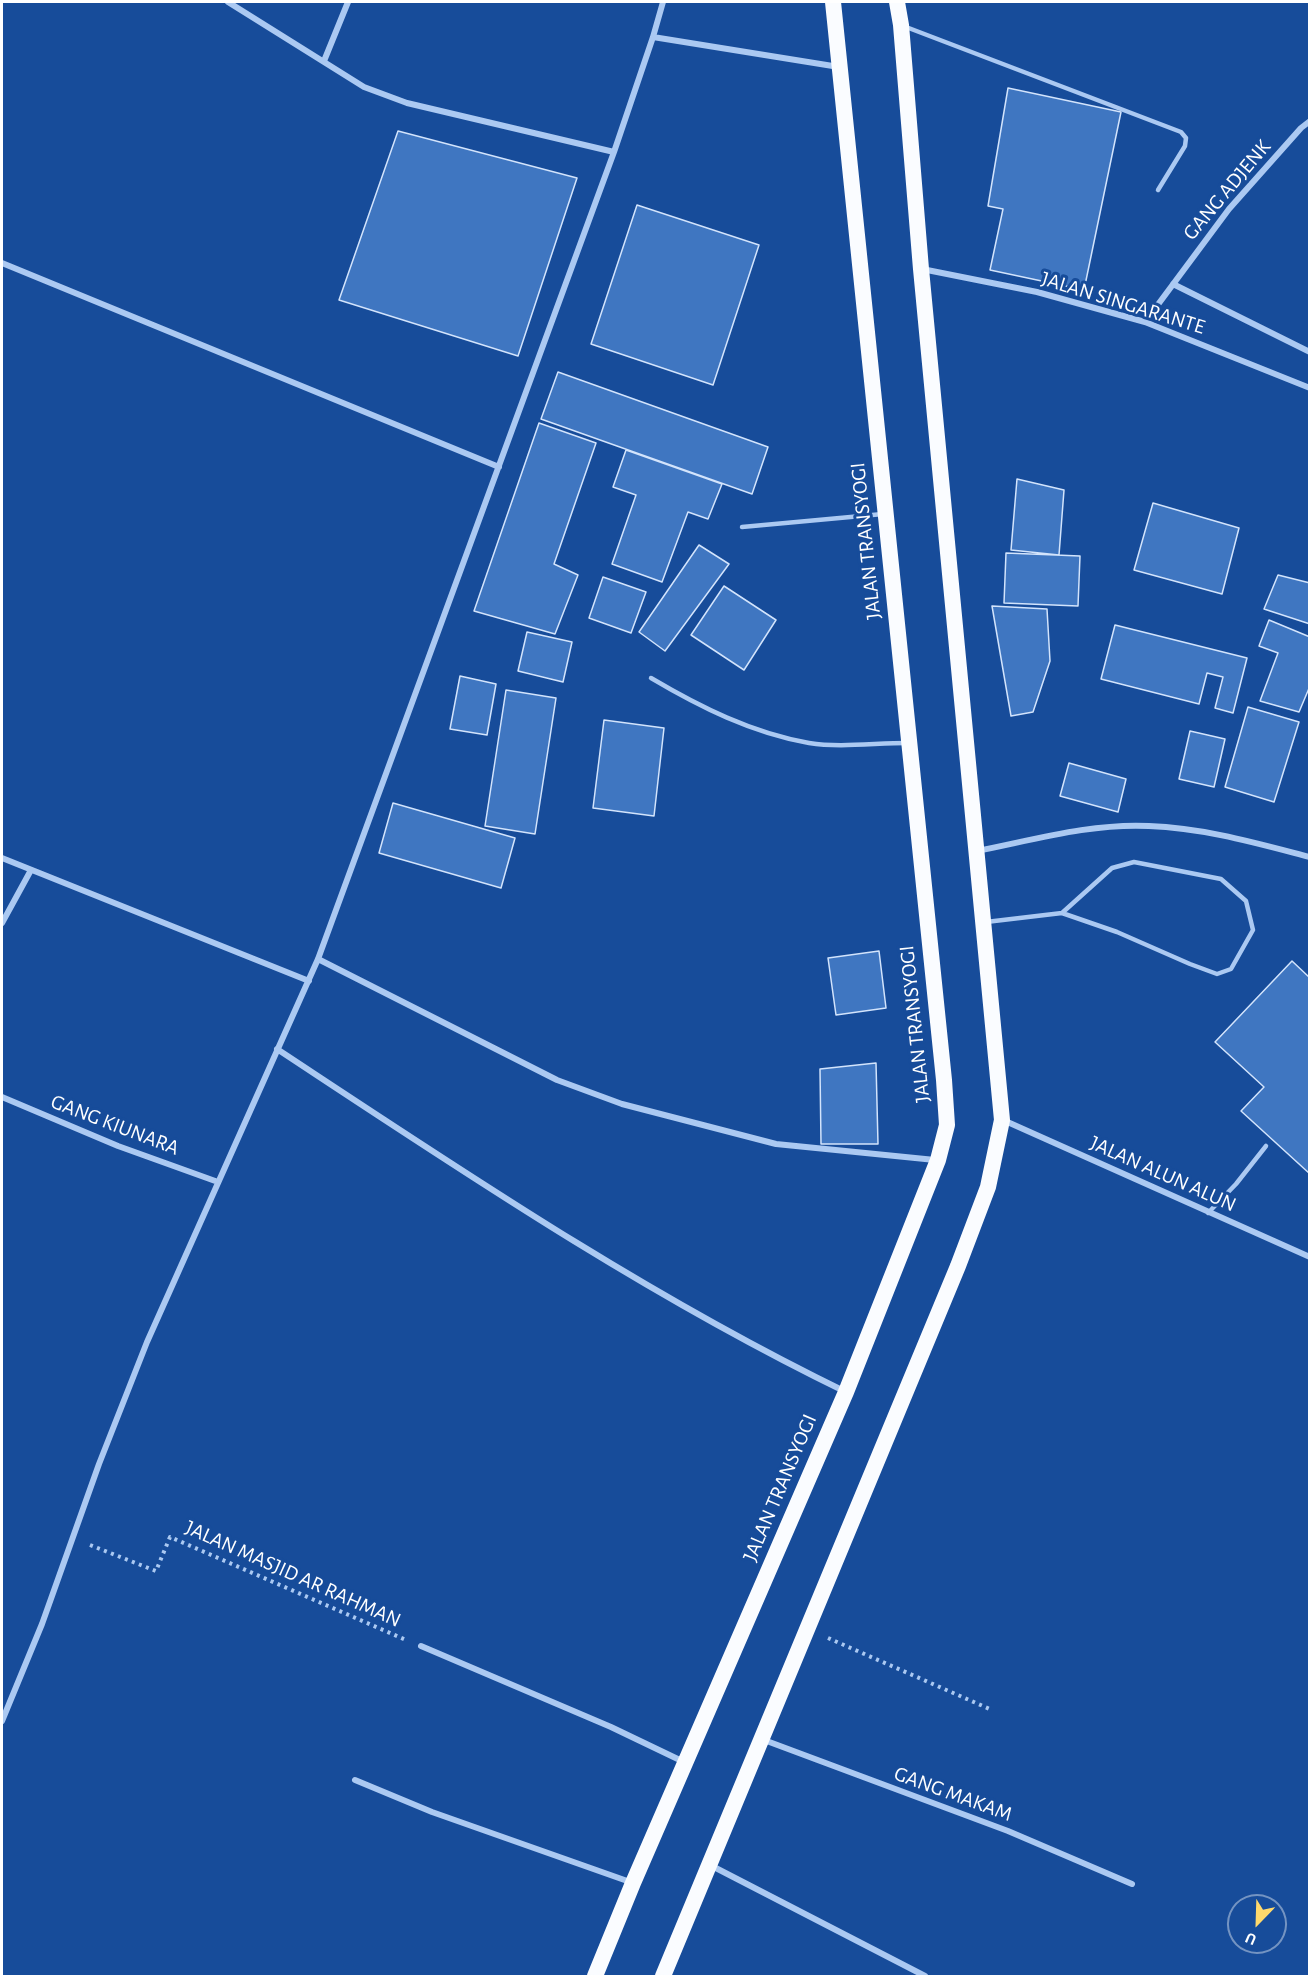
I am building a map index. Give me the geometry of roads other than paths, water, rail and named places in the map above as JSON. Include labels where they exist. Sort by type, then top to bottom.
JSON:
[{"type":"highway","name":"JALAN TRANSYOGI","points":[[595,1977],[633,1883],[846,1392],[938,1160],[947,1125],[833,2]]},
{"type":"highway","points":[[663,1977],[760,1738],[958,1266],[988,1187],[1002,1120],[921,269],[901,25],[897,2]]},
{"type":"street","points":[[228,2],[364,87],[407,103],[614,152]]},
{"type":"street","points":[[324,61],[348,2]]},
{"type":"street","points":[[2,1721],[42,1624],[99,1464],[147,1342],[318,959],[614,152],[663,2]]},
{"type":"street","points":[[653,38],[839,67]]},
{"type":"street","name":"GANG ADJENK","points":[[1145,322],[1229,208],[1301,128],[1310,121]]},
{"type":"street","points":[[2,263],[499,466]]},
{"type":"street","name":"JALAN SINGARANTE","points":[[921,269],[1037,292],[1145,322],[1310,388]]},
{"type":"street","points":[[1173,284],[1310,352]]},
{"type":"street","points":[[977,852],[1081,830],[1147,826],[1214,832],[1310,857]]},
{"type":"street","points":[[2,858],[309,981]]},
{"type":"street","points":[[2,923],[31,870]]},
{"type":"street","points":[[318,959],[557,1080],[622,1104],[776,1144],[938,1160]]},
{"type":"street","points":[[277,1049],[527,1214],[683,1306],[797,1369],[846,1392]]},
{"type":"street","name":"GANG KIUNARA","points":[[2,1097],[118,1146],[218,1182]]},
{"type":"street","name":"JALAN ALUN ALUN","points":[[1002,1120],[1310,1257]]},
{"type":"street","points":[[421,1646],[611,1727],[685,1763]]},
{"type":"street","name":"GANG MAKAM","points":[[760,1738],[1008,1831],[1132,1884]]},
{"type":"street","points":[[355,1780],[432,1812],[633,1883]]},
{"type":"street","points":[[710,1865],[925,1977]]},
{"type":"lane","points":[[901,25],[1180,132],[1186,138],[1185,146],[1158,190]]},
{"type":"lane","points":[[742,528],[886,514]]},
{"type":"lane","points":[[651,678],[694,703],[730,719],[792,739],[810,743],[834,744],[909,743]]},
{"type":"lane","points":[[984,922],[1062,913],[1118,932],[1216,974],[1231,969],[1253,930],[1246,901],[1221,879],[1134,862],[1112,868],[1062,913]]},
{"type":"lane","points":[[1208,1213],[1236,1184],[1266,1146]]}]
